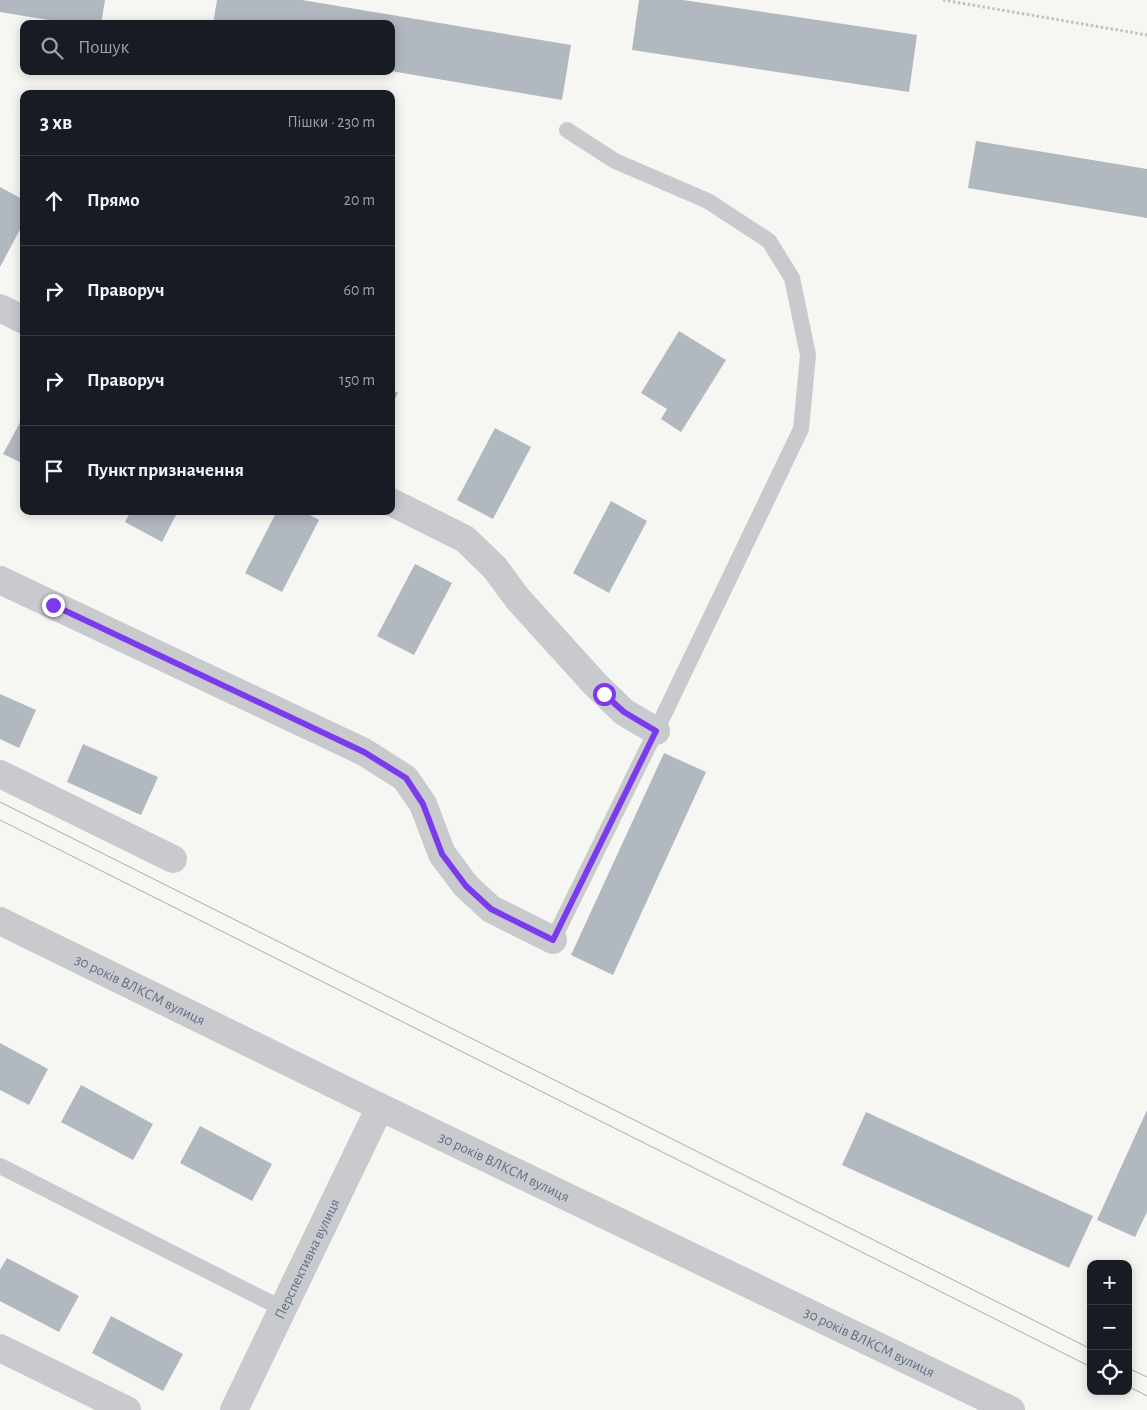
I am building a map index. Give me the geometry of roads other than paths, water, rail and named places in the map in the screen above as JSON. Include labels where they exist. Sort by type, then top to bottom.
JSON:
[{"type":"street","points":[[0,308],[20,318]]},
{"type":"street","points":[[395,504],[465,539],[496,568],[517,598],[594,684],[624,712],[656,731]]},
{"type":"street","points":[[0,580],[364,752],[406,778],[423,804],[442,854],[466,886],[491,909],[553,940]]},
{"type":"street","points":[[0,774],[173,859]]},
{"type":"street","name":"30 років ВЛКСМ вулиця","points":[[0,921],[380,1107],[1011,1410]]},
{"type":"street","name":"Перспективна вулиця","points":[[234,1410],[380,1107]]},
{"type":"street","points":[[0,1348],[127,1410]]},
{"type":"lane","points":[[553,940],[801,429],[808,355],[792,278],[769,241],[708,201],[616,161],[568,130]]},
{"type":"lane","points":[[0,1166],[283,1309]]},
{"type":"tram line","points":[[0,802],[1087,1347]]},
{"type":"tram line","points":[[0,820],[1087,1365]]},
{"type":"tram line","points":[[1132,1370],[1147,1377]]},
{"type":"tram line","points":[[1132,1388],[1147,1396]]}]
